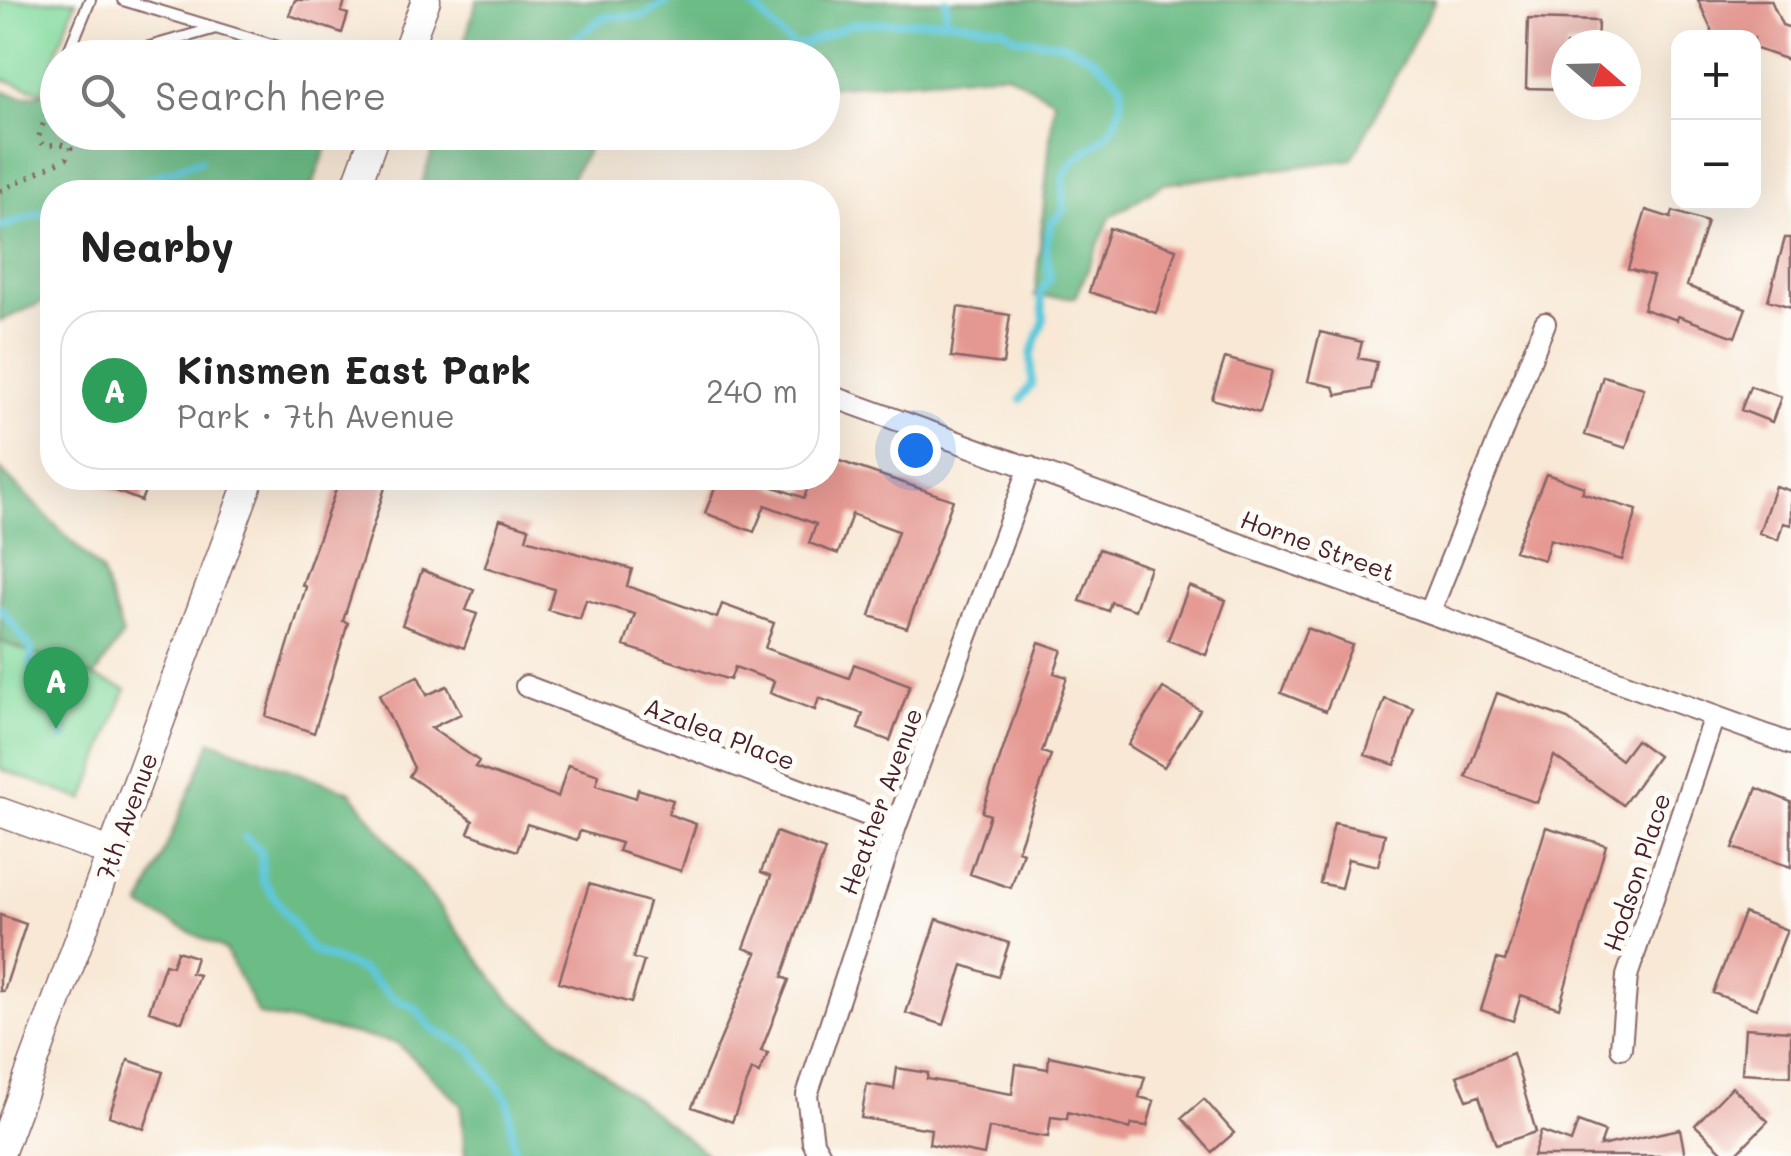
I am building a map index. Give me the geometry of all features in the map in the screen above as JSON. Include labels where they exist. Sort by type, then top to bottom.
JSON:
[{"type":"street","points":[[411,40],[426,0]]},
{"type":"street","points":[[358,180],[369,150]]},
{"type":"street","points":[[1430,612],[1545,323]]},
{"type":"street","name":"Horne Street","points":[[840,399],[1791,744]]},
{"type":"street","name":"Heather Avenue","points":[[821,1156],[813,1142],[807,1095],[896,826],[1030,467]]},
{"type":"street","name":"7th Avenue","points":[[0,1154],[246,490]]},
{"type":"street","name":"Azalea Place","points":[[526,686],[896,826]]},
{"type":"street","name":"Hodson Place","points":[[1620,1048],[1628,976],[1714,716]]},
{"type":"street","points":[[0,812],[112,853]]},
{"type":"lane","points":[[73,40],[90,0]]},
{"type":"lane","points":[[123,0],[256,40]]},
{"type":"lane","points":[[175,40],[217,28]]},
{"type":"path","points":[[0,192],[19,186],[67,158],[70,150]]},
{"type":"green space","points":[[0,0],[76,0],[61,40],[40,40],[40,91],[0,78]]},
{"type":"green space","points":[[477,0],[1435,0],[1352,159],[1163,184],[1110,217],[1076,297],[1035,297],[1054,100],[1006,73],[840,86],[840,40],[465,40]]},
{"type":"green space","points":[[0,91],[25,97],[40,94],[40,150],[326,150],[314,180],[40,180],[40,303],[0,321]]},
{"type":"green space","points":[[432,150],[587,150],[570,180],[423,180]]},
{"type":"green space","points":[[0,469],[101,571],[123,635],[94,677],[0,641]]},
{"type":"green space","points":[[0,641],[126,689],[84,800],[0,769]]},
{"type":"green space","points":[[211,741],[351,792],[510,1000],[709,1156],[465,1156],[461,1104],[397,1043],[259,1015],[225,950],[141,907]]},
{"type":"building","points":[[295,0],[346,0],[341,12],[348,14],[342,33],[289,15]]},
{"type":"building","points":[[1698,0],[1771,0],[1782,25],[1791,28],[1791,61],[1761,50],[1761,30],[1711,30]]},
{"type":"building","points":[[1528,19],[1598,21],[1598,30],[1551,30],[1551,89],[1526,88]]},
{"type":"building","points":[[1646,210],[1671,218],[1673,211],[1707,222],[1687,286],[1746,308],[1735,337],[1678,316],[1677,320],[1643,309],[1653,276],[1628,269]]},
{"type":"building","points":[[1109,228],[1176,249],[1156,313],[1089,292]]},
{"type":"building","points":[[1785,238],[1791,238],[1791,307],[1768,300]]},
{"type":"building","points":[[958,307],[1010,315],[1003,364],[951,357]]},
{"type":"building","points":[[1320,332],[1362,342],[1358,358],[1377,362],[1371,389],[1337,395],[1334,387],[1308,381]]},
{"type":"building","points":[[1225,358],[1272,371],[1259,413],[1212,399]]},
{"type":"building","points":[[1603,376],[1644,388],[1626,448],[1585,435]]},
{"type":"building","points":[[1750,386],[1781,397],[1772,422],[1741,410]]},
{"type":"building","points":[[840,461],[953,500],[907,628],[870,616],[898,531],[852,514],[838,554],[809,543],[816,524],[765,505],[754,532],[705,513],[714,490],[782,490],[804,498],[807,490],[840,490]]},
{"type":"building","points":[[1546,474],[1584,487],[1582,493],[1637,510],[1622,560],[1550,539],[1544,560],[1514,551]]},
{"type":"building","points":[[1775,486],[1791,491],[1791,525],[1783,523],[1778,540],[1759,533]]},
{"type":"building","points":[[114,490],[145,490],[141,501]]},
{"type":"building","points":[[336,490],[384,490],[343,621],[348,623],[314,733],[266,716],[306,587],[302,585]]},
{"type":"building","points":[[500,519],[529,528],[526,539],[632,569],[627,586],[717,618],[722,604],[774,623],[765,648],[849,678],[854,664],[910,685],[890,741],[858,729],[863,714],[819,698],[815,710],[770,693],[774,681],[735,667],[730,680],[624,646],[635,614],[586,600],[580,619],[548,610],[554,589],[485,567]]},
{"type":"building","points":[[1099,549],[1150,567],[1135,610],[1111,602],[1108,611],[1080,601]]},
{"type":"building","points":[[422,570],[474,590],[466,610],[477,614],[464,648],[402,625]]},
{"type":"building","points":[[1189,586],[1226,600],[1206,655],[1168,640]]},
{"type":"building","points":[[1307,628],[1352,645],[1326,711],[1281,693]]},
{"type":"building","points":[[1039,642],[1062,650],[1054,673],[1067,677],[1042,752],[1051,755],[1018,850],[1023,852],[1011,888],[970,874],[990,815],[982,812]]},
{"type":"building","points":[[418,676],[427,695],[447,686],[461,714],[431,728],[479,761],[475,767],[558,797],[568,765],[599,775],[596,785],[636,798],[638,789],[673,800],[668,814],[696,824],[681,871],[618,851],[621,843],[580,831],[577,840],[527,824],[517,851],[468,833],[473,821],[409,776],[414,768],[379,695]]},
{"type":"building","points":[[1163,688],[1200,710],[1164,767],[1128,745]]},
{"type":"building","points":[[1497,693],[1568,719],[1621,760],[1636,740],[1658,756],[1623,805],[1554,756],[1537,803],[1466,777]]},
{"type":"building","points":[[1385,699],[1414,709],[1395,765],[1365,755]]},
{"type":"building","points":[[1757,788],[1791,802],[1791,867],[1733,848]]},
{"type":"building","points":[[1334,823],[1385,834],[1378,866],[1348,859],[1341,888],[1320,883]]},
{"type":"building","points":[[1546,827],[1606,845],[1559,1008],[1521,995],[1513,1021],[1481,1010],[1497,959],[1505,961]]},
{"type":"building","points":[[776,832],[825,850],[782,977],[789,980],[761,1051],[768,1053],[759,1073],[752,1070],[732,1122],[692,1107],[757,953],[744,948],[771,876],[761,872]]},
{"type":"building","points":[[589,884],[649,902],[633,958],[644,961],[631,1003],[559,982]]},
{"type":"building","points":[[1744,913],[1787,930],[1756,1009],[1713,993]]},
{"type":"building","points":[[0,915],[26,924],[4,991],[0,991]]},
{"type":"building","points":[[937,919],[1009,943],[998,977],[963,965],[944,1025],[906,1013]]},
{"type":"building","points":[[177,951],[196,957],[191,973],[199,975],[182,1022],[149,1011],[165,964],[172,966]]},
{"type":"building","points":[[1745,1028],[1791,1031],[1791,1076],[1742,1073]]},
{"type":"building","points":[[1513,1053],[1536,1132],[1496,1145],[1479,1096],[1467,1100],[1457,1076]]},
{"type":"building","points":[[1049,1056],[1145,1077],[1139,1097],[1154,1101],[1147,1126],[1132,1124],[1130,1129],[1068,1112],[1067,1119],[1051,1117],[1048,1137],[989,1128],[984,1155],[929,1144],[931,1129],[861,1118],[867,1084],[894,1089],[897,1068],[928,1073],[927,1079],[1012,1094],[1016,1064],[1048,1069]]},
{"type":"building","points":[[128,1060],[163,1072],[144,1129],[109,1116]]},
{"type":"building","points":[[1732,1087],[1768,1121],[1734,1156],[1727,1156],[1695,1125]]},
{"type":"building","points":[[1204,1099],[1234,1133],[1212,1152],[1182,1118]]},
{"type":"building","points":[[1578,1122],[1605,1132],[1600,1146],[1680,1129],[1685,1156],[1533,1156],[1541,1131],[1571,1142]]},
{"type":"waterway","points":[[573,40],[604,17],[643,16],[670,0]]},
{"type":"waterway","points":[[742,0],[787,40]]},
{"type":"waterway","points":[[814,40],[852,24],[946,20],[946,0]]},
{"type":"waterway","points":[[946,20],[1003,28],[1017,38],[1065,44],[1095,59],[1121,84],[1115,123],[1077,158],[1064,179],[1064,210],[1051,223],[1046,246],[1050,278],[1040,293],[1044,319],[1031,355],[1032,383],[1021,399]]},
{"type":"waterway","points":[[146,180],[200,160]]},
{"type":"waterway","points":[[0,227],[40,213]]},
{"type":"waterway","points":[[0,608],[31,648],[34,688],[59,720],[64,738]]},
{"type":"waterway","points":[[245,837],[261,851],[262,879],[311,950],[363,971],[395,999],[416,1008],[431,1028],[472,1050],[508,1101],[515,1156]]},
{"type":"place","name":"Kinsmen East Park","points":[[56,729]]}]
